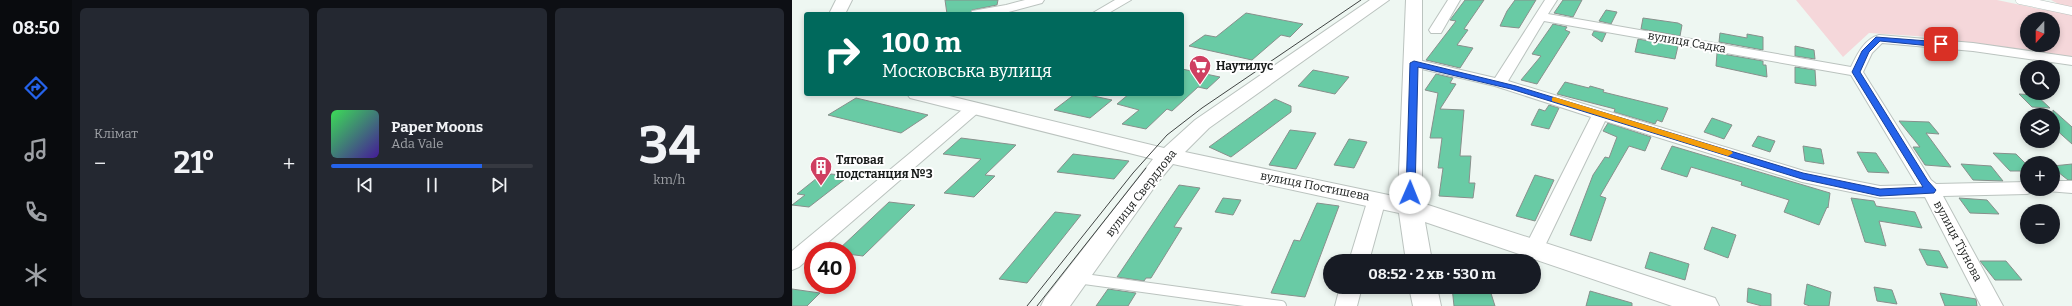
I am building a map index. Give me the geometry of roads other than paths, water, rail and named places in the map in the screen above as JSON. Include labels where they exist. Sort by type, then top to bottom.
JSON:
[{"type":"street","points":[[837,12],[844,0]]},
{"type":"street","points":[[989,12],[1008,9],[1038,0]]},
{"type":"street","points":[[1101,12],[1125,0]]},
{"type":"street","name":"вулиця Свердлова","points":[[1055,306],[1168,156],[1202,124],[1381,0]]},
{"type":"street","points":[[1414,0],[1414,63],[1410,208],[1418,254]]},
{"type":"street","points":[[1436,30],[1454,0]]},
{"type":"street","points":[[1498,83],[1551,0]]},
{"type":"street","name":"вулиця Садка","points":[[1541,17],[1856,72]]},
{"type":"street","points":[[1856,72],[1866,51],[1879,39],[1973,47],[2072,61]]},
{"type":"street","points":[[1414,63],[1498,83],[1601,113],[1802,176],[1880,192],[2020,188]]},
{"type":"street","name":"вулиця Тіунова","points":[[1856,72],[1925,184],[1931,190],[1992,306]]},
{"type":"street","name":"вулиця Постишева","points":[[925,96],[1168,156],[1377,199],[1410,208],[1700,305]]},
{"type":"street","points":[[792,262],[974,108]]},
{"type":"street","points":[[1534,249],[1601,113]]},
{"type":"street","points":[[2060,187],[2072,187]]},
{"type":"street","points":[[1361,254],[1377,199]]},
{"type":"street","points":[[1346,306],[1349,294]]},
{"type":"street","points":[[1425,294],[1427,306]]},
{"type":"lane","points":[[2020,0],[2072,11]]},
{"type":"lane","points":[[1076,278],[1281,306]]},
{"type":"tram line","points":[[1027,306],[1133,173],[1167,135],[1202,108],[1361,0]]},
{"type":"tram line","points":[[1037,306],[1146,168]]},
{"type":"place","name":"Наутилус","points":[[1200,86]]},
{"type":"place","name":"Тяговая подстанция №3","points":[[821,186]]}]
